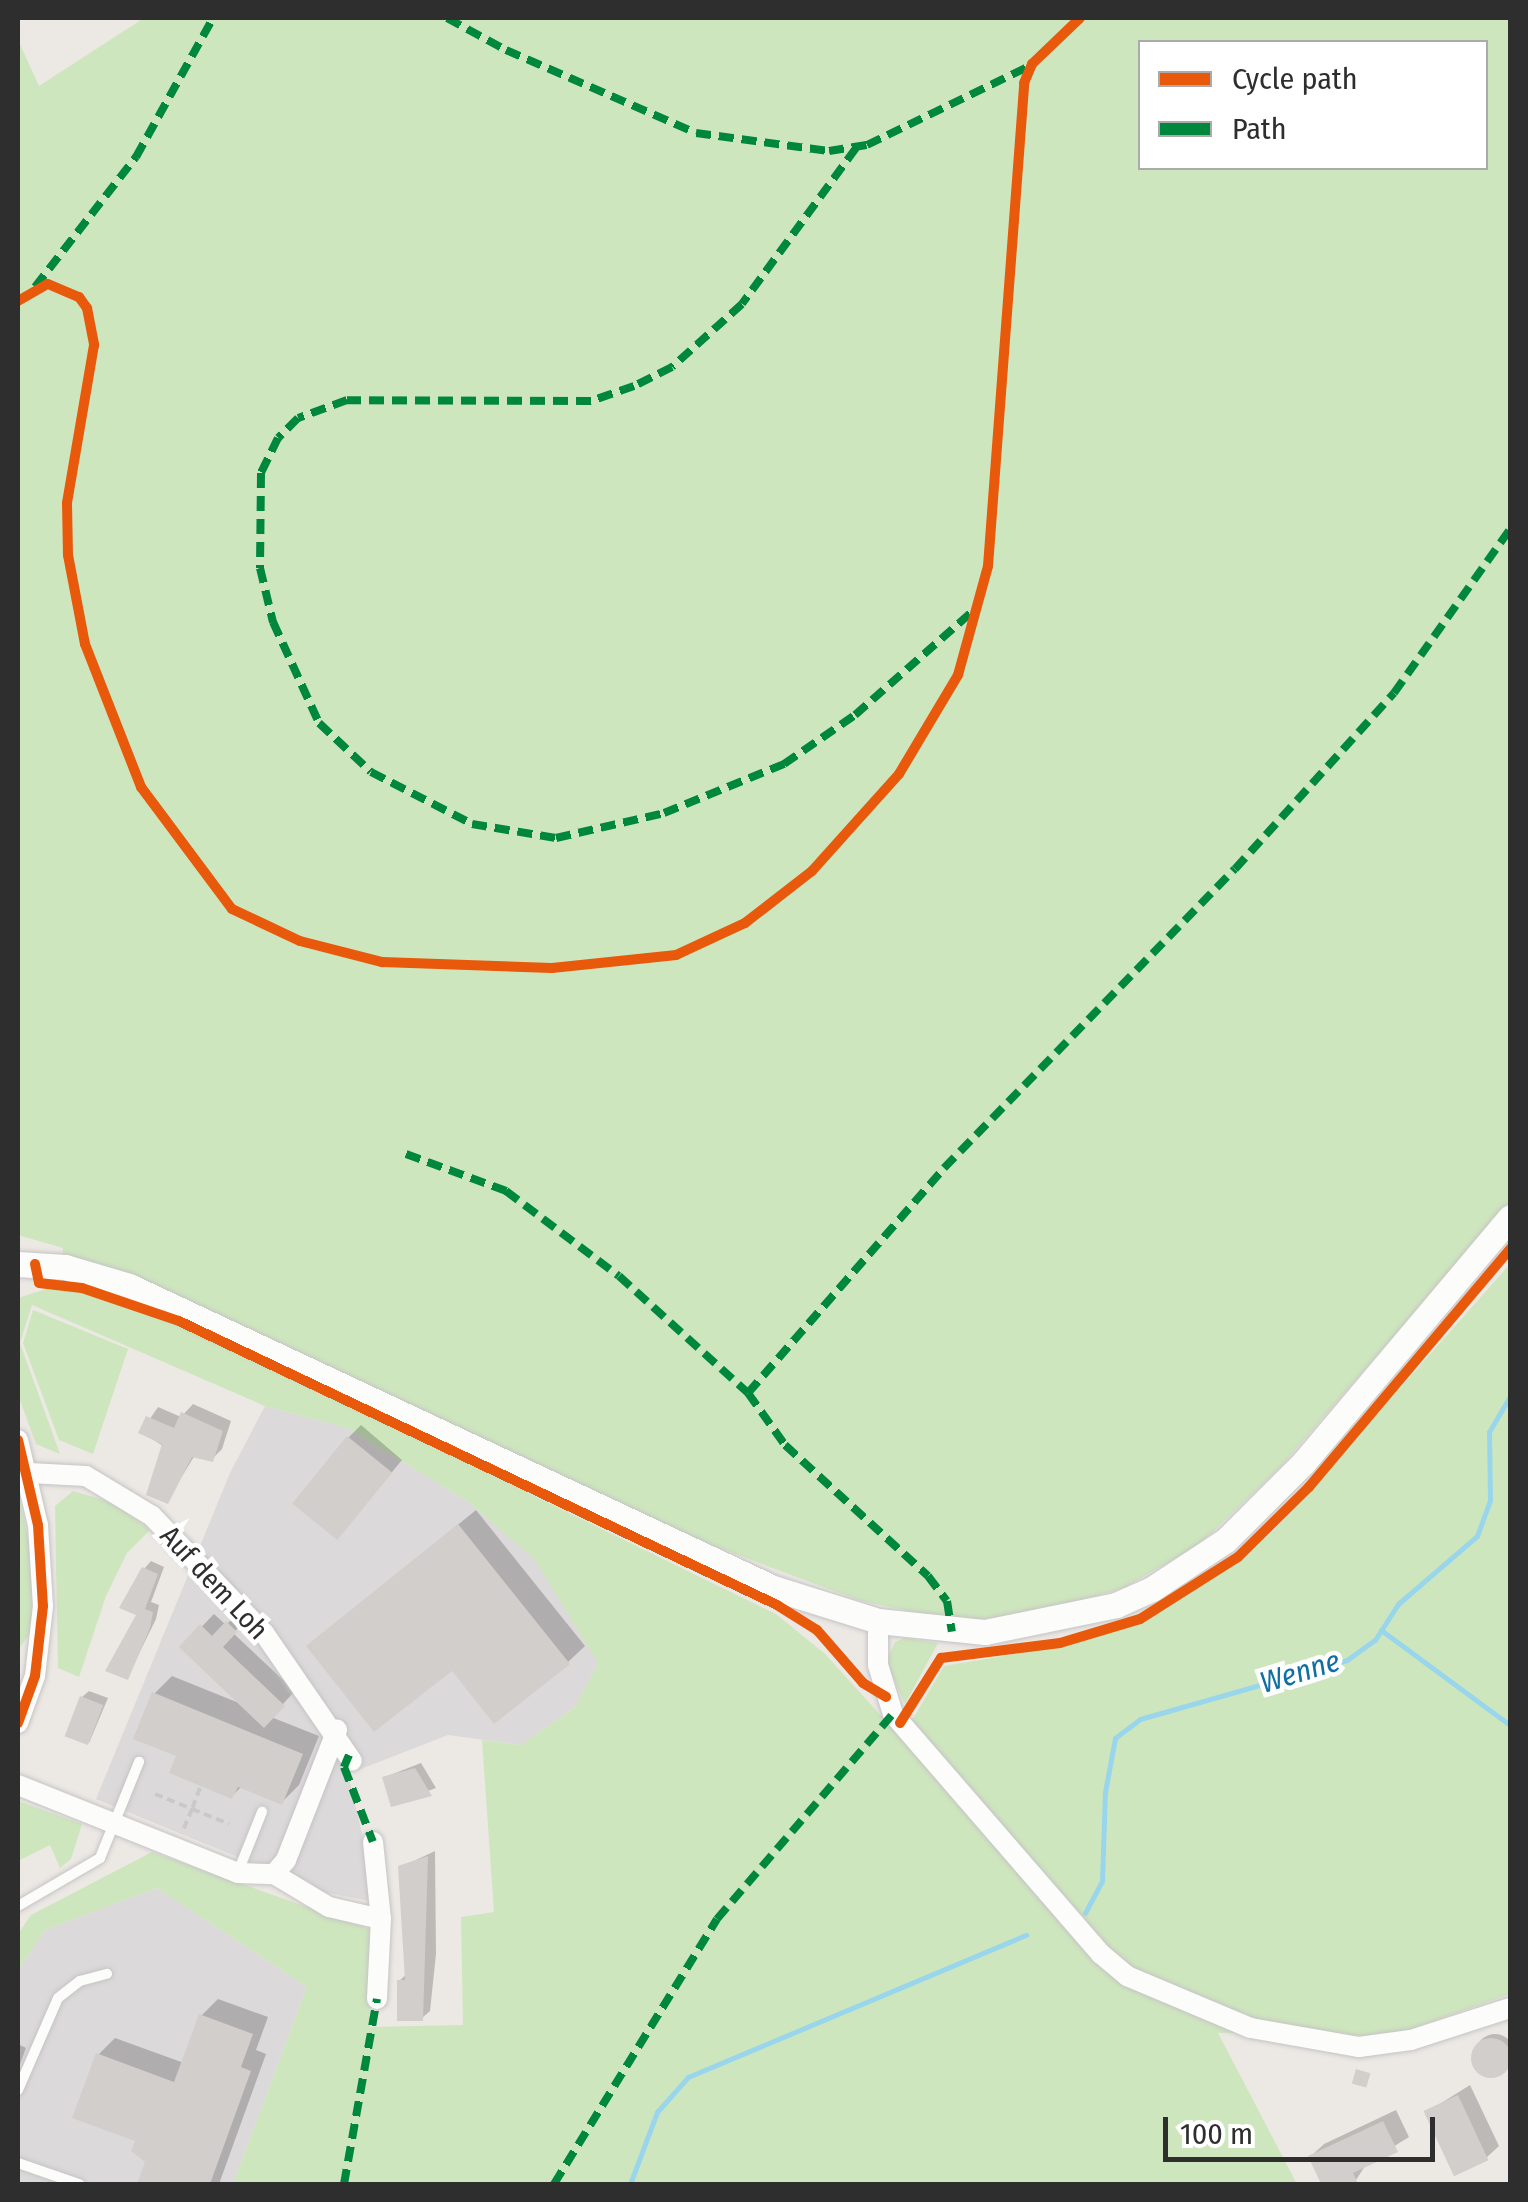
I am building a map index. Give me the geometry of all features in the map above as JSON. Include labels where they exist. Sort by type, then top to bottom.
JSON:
[{"type":"street","points":[[18,1264],[65,1267],[129,1286],[773,1588],[878,1621],[969,1632],[1061,1620],[1134,1597],[1188,1567],[1304,1462],[1510,1217]]},
{"type":"street","points":[[18,1440],[29,1473],[43,1562],[18,1723]]},
{"type":"street","name":"Auf dem Loh","points":[[29,1473],[86,1476],[152,1516],[264,1633],[337,1730],[352,1761]]},
{"type":"street","points":[[878,1621],[878,1666],[893,1714],[1100,1954],[1127,1976],[1251,2028],[1360,2047],[1411,2040],[1510,2008]]},
{"type":"street","points":[[274,1874],[337,1730]]},
{"type":"street","points":[[18,1785],[115,1820],[238,1873],[274,1874],[329,1907],[381,1918]]},
{"type":"street","points":[[373,1842],[381,1918],[378,1999]]},
{"type":"lane","points":[[18,1906],[90,1869],[138,1762]]},
{"type":"lane","points":[[238,1873],[262,1812]]},
{"type":"lane","points":[[18,2090],[58,1998],[80,1981],[106,1974]]},
{"type":"lane","points":[[18,2163],[79,2184]]},
{"type":"path","points":[[177,1847],[200,1788]]},
{"type":"path","points":[[155,1794],[229,1824]]},
{"type":"shaded area","points":[[265,1406],[347,1428],[467,1501],[536,1560],[598,1663],[575,1707],[521,1745],[448,1735],[348,1774],[368,1859],[370,1901],[323,1892],[96,1799],[230,1473]]},
{"type":"shaded area","points":[[157,1888],[307,1987],[233,2184],[18,2184],[18,1971],[45,1930]]},
{"type":"green space","points":[[144,18],[1510,18],[1510,1202],[1281,1466],[1199,1545],[1123,1588],[1043,1611],[974,1620],[925,1614],[861,1601],[661,1526],[200,1333],[776,1614],[825,1654],[1087,1942],[911,1722],[944,1666],[1062,1646],[1134,1625],[1234,1565],[1276,1528],[1510,1264],[1510,1994],[1391,2036],[1218,2033],[1297,2184],[233,2184],[307,1987],[157,1888],[45,1930],[18,1971],[18,1934],[31,1915],[152,1852],[372,1930],[370,2027],[463,2025],[461,1917],[494,1912],[482,1740],[521,1745],[575,1707],[598,1663],[535,1560],[467,1501],[347,1428],[265,1406],[32,1305],[20,1343],[60,1454],[36,1444],[18,1395],[18,1298],[59,1285],[63,1248],[18,1235],[18,40],[39,86]]},
{"type":"green space","points":[[33,1310],[128,1349],[93,1454],[59,1440],[23,1343]]},
{"type":"green space","points":[[18,1490],[32,1559],[34,1628],[18,1650]]},
{"type":"green space","points":[[73,1491],[114,1503],[150,1530],[127,1553],[106,1596],[79,1677],[58,1668],[55,1506]]},
{"type":"green space","points":[[905,1638],[938,1643],[905,1704],[886,1662],[895,1642]]},
{"type":"green space","points":[[18,1801],[82,1824],[71,1859],[60,1868],[50,1845],[18,1861]]},
{"type":"building","points":[[181,1412],[223,1431],[213,1462],[192,1457],[168,1504],[146,1495],[162,1444],[138,1433],[146,1416],[174,1428]]},
{"type":"building","points":[[347,1436],[392,1473],[337,1540],[292,1504]]},
{"type":"building","points":[[458,1524],[570,1664],[494,1724],[452,1671],[374,1732],[306,1646]]},
{"type":"building","points":[[142,1567],[158,1574],[145,1609],[153,1612],[150,1628],[128,1680],[105,1671],[136,1615],[119,1608]]},
{"type":"building","points":[[226,1621],[237,1632],[223,1647],[285,1706],[264,1728],[179,1647],[200,1624],[212,1636]]},
{"type":"building","points":[[152,1692],[303,1754],[282,1805],[238,1787],[232,1799],[169,1773],[176,1756],[133,1739]]},
{"type":"building","points":[[80,1696],[103,1705],[88,1745],[65,1736]]},
{"type":"building","points":[[415,1768],[432,1796],[391,1807],[382,1777]]},
{"type":"building","points":[[428,1856],[423,2021],[397,2021],[397,1980],[405,1980],[398,1866]]},
{"type":"building","points":[[199,2014],[253,2034],[241,2067],[251,2071],[210,2184],[137,2184],[145,2162],[131,2151],[135,2141],[72,2118],[96,2053],[174,2082]]},
{"type":"building","points":[[1491,2038],[1505,2044],[1511,2058],[1505,2072],[1491,2078],[1477,2072],[1471,2058],[1477,2044]]},
{"type":"building","points":[[1356,2069],[1370,2073],[1366,2088],[1352,2083]]},
{"type":"building","points":[[1458,2095],[1488,2160],[1454,2176],[1424,2111]]},
{"type":"building","points":[[1383,2121],[1398,2152],[1353,2173],[1358,2184],[1321,2184],[1308,2156]]},
{"type":"waterway","name":"Wenne","points":[[1085,1913],[1102,1881],[1105,1792],[1115,1738],[1140,1719],[1347,1660],[1375,1640],[1398,1604],[1477,1536],[1490,1500],[1489,1432],[1510,1396]]},
{"type":"waterway","points":[[1381,1630],[1510,1725]]},
{"type":"waterway","name":"Wenne","points":[[630,2184],[657,2112],[688,2077],[1026,1935]]},
{"type":"marked path","points":[[35,287],[136,157],[213,18]]},
{"type":"marked path","points":[[447,18],[506,50],[696,133],[829,151],[867,145],[1030,66]]},
{"type":"marked path","points":[[856,148],[742,304],[672,367],[634,386],[591,401],[347,400],[298,418],[278,438],[261,473],[260,568],[273,622],[319,723],[371,772],[472,824],[556,838],[664,813],[784,764],[855,715],[972,612]]},
{"type":"marked path","points":[[748,1393],[944,1168],[1235,869],[1394,693],[1510,529]]},
{"type":"marked path","points":[[406,1154],[506,1191],[619,1276],[748,1393],[785,1445],[928,1576],[947,1601],[952,1632]]},
{"type":"marked path","points":[[554,2184],[717,1919],[893,1714]]},
{"type":"marked path","points":[[349,1755],[344,1767],[373,1842]]},
{"type":"marked path","points":[[344,2184],[377,1999]]},
{"type":"cycle path","points":[[18,301],[48,284],[79,297],[87,308],[94,345],[67,503],[68,555],[85,644],[141,787],[232,909],[300,941],[382,962],[552,968],[676,955],[745,923],[812,871],[899,774],[958,675],[988,566],[1024,83],[1032,64],[1080,18]]},
{"type":"cycle path","points":[[900,1723],[941,1658],[1060,1643],[1140,1619],[1238,1557],[1309,1487],[1510,1249]]},
{"type":"cycle path","points":[[35,1264],[39,1283],[82,1288],[179,1321],[777,1605],[817,1630],[863,1683],[886,1697]]},
{"type":"cycle path","points":[[18,1440],[38,1525],[43,1606],[35,1676],[18,1723]]}]
